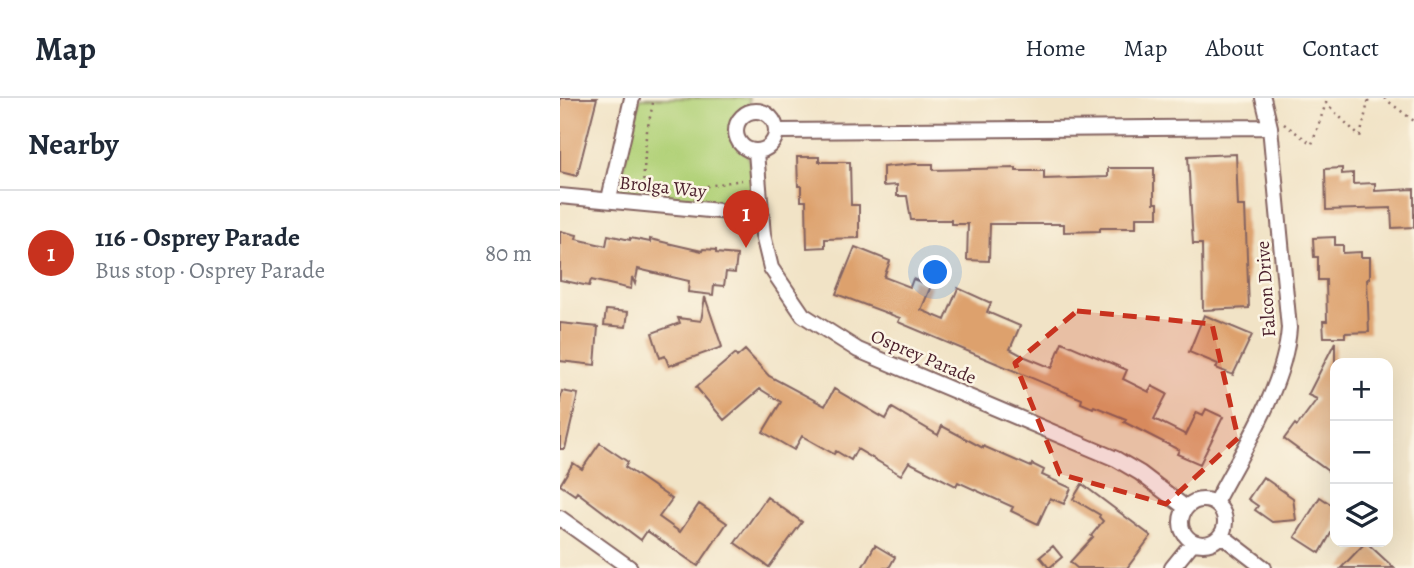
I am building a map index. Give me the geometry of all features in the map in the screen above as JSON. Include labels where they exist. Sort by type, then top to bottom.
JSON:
[{"type":"street","points":[[609,200],[632,98]]},
{"type":"street","name":"Falcon Drive","points":[[1215,503],[1275,386],[1288,346],[1275,123],[1264,98]]},
{"type":"street","points":[[756,104],[771,117],[777,131],[768,148],[756,152],[741,146],[735,131],[742,116],[756,104]]},
{"type":"street","points":[[777,131],[1275,123]]},
{"type":"street","name":"Osprey Parade","points":[[756,152],[763,235],[771,268],[803,315],[858,350],[1116,459],[1140,473],[1186,508]]},
{"type":"street","name":"Brolga Way","points":[[560,196],[762,215]]},
{"type":"street","points":[[1205,500],[1215,503],[1223,512],[1226,524],[1221,535],[1213,542],[1193,542],[1184,533],[1181,520],[1186,508],[1194,502],[1205,500]]},
{"type":"street","points":[[560,518],[630,568]]},
{"type":"street","points":[[1221,535],[1264,568]]},
{"type":"street","points":[[1172,568],[1193,542]]},
{"type":"path","points":[[643,193],[646,136],[654,98]]},
{"type":"path","points":[[1275,123],[1312,144],[1326,103],[1360,137],[1369,98]]},
{"type":"path","points":[[1384,98],[1414,121]]},
{"type":"path","points":[[676,191],[744,180]]},
{"type":"highlighted area","points":[[1077,311],[1212,324],[1238,438],[1166,504],[1060,474],[1015,363]]},
{"type":"green space","points":[[640,98],[749,98],[749,104],[735,118],[729,130],[734,142],[748,155],[755,196],[751,205],[621,194],[619,184]]},
{"type":"building","points":[[560,98],[597,98],[577,176],[560,172]]},
{"type":"building","points":[[1236,154],[1238,206],[1245,206],[1249,308],[1203,310],[1202,244],[1193,244],[1188,156]]},
{"type":"building","points":[[797,157],[819,157],[819,162],[850,162],[851,205],[859,205],[859,238],[825,239],[825,247],[807,248],[806,201],[801,201]]},
{"type":"building","points":[[933,164],[933,170],[1016,168],[1016,171],[1044,171],[1044,179],[1108,177],[1108,168],[1154,168],[1154,203],[1158,203],[1158,217],[1136,217],[1136,228],[1100,228],[1100,231],[1064,232],[1064,224],[990,224],[989,261],[967,260],[968,224],[951,224],[951,220],[911,220],[907,196],[897,196],[897,185],[883,186],[883,167]]},
{"type":"building","points":[[1342,168],[1342,174],[1353,173],[1353,184],[1375,183],[1375,191],[1414,189],[1414,227],[1392,228],[1391,208],[1326,210],[1325,169]]},
{"type":"building","points":[[560,231],[577,235],[576,239],[606,246],[608,235],[650,242],[650,239],[702,251],[716,250],[716,253],[737,255],[735,273],[726,272],[724,286],[714,285],[713,295],[688,292],[689,281],[638,269],[635,284],[632,277],[631,289],[591,280],[589,286],[560,280]]},
{"type":"building","points":[[1335,237],[1335,245],[1343,245],[1343,253],[1361,252],[1361,257],[1370,257],[1370,278],[1367,279],[1369,332],[1345,333],[1345,337],[1324,337],[1323,321],[1327,321],[1326,280],[1318,280],[1318,257],[1314,257],[1313,238]]},
{"type":"building","points":[[855,247],[890,261],[884,277],[910,287],[913,279],[931,286],[921,310],[945,320],[958,288],[991,303],[987,312],[1020,326],[1010,349],[1023,356],[1052,368],[1062,342],[1127,370],[1123,379],[1149,392],[1152,386],[1167,394],[1154,419],[1186,435],[1197,412],[1203,415],[1206,409],[1223,417],[1200,464],[1177,454],[1179,450],[1124,422],[1126,419],[1081,403],[1082,399],[898,322],[900,318],[836,294]]},
{"type":"building","points":[[705,297],[722,347],[669,366],[665,356],[660,358],[652,333],[680,323],[678,318],[701,321]]},
{"type":"building","points":[[606,310],[628,312],[626,327],[604,325]]},
{"type":"building","points":[[1204,315],[1252,335],[1233,375],[1216,368],[1218,364],[1189,352]]},
{"type":"building","points":[[560,323],[598,327],[595,365],[560,361]]},
{"type":"building","points":[[1335,342],[1335,358],[1330,358],[1328,471],[1284,439],[1317,399],[1308,395]]},
{"type":"building","points":[[745,350],[769,376],[825,406],[834,389],[886,419],[892,408],[938,435],[942,426],[983,448],[1031,467],[1032,464],[1044,470],[1042,475],[1071,488],[1064,504],[1050,498],[1038,524],[1011,511],[1013,507],[958,482],[956,486],[909,462],[901,475],[857,449],[851,460],[802,436],[794,450],[763,432],[781,402],[760,389],[724,420],[696,387],[735,354],[737,357]]},
{"type":"building","points":[[562,391],[578,394],[565,449],[560,449]]},
{"type":"building","points":[[600,443],[628,462],[625,467],[672,499],[659,517],[680,532],[699,504],[727,523],[698,566],[647,531],[641,540],[577,492],[575,495],[560,485],[573,463],[582,469]]},
{"type":"building","points":[[1263,477],[1293,498],[1296,520],[1272,522],[1255,510],[1258,506],[1248,499]]},
{"type":"building","points":[[1082,484],[1151,536],[1127,568],[1077,568],[1070,562],[1093,537],[1091,536],[1103,521],[1100,515],[1073,499]]},
{"type":"building","points":[[767,497],[802,522],[769,567],[735,543]]},
{"type":"building","points":[[1320,497],[1330,504],[1330,535],[1320,553],[1295,537]]},
{"type":"building","points":[[875,545],[895,557],[889,568],[862,568]]},
{"type":"building","points":[[1053,546],[1062,557],[1049,568],[1040,557]]},
{"type":"building","points":[[1361,547],[1371,547],[1394,568],[1341,568]]},
{"type":"place","name":"116 - Osprey Parade","points":[[746,248]]}]
